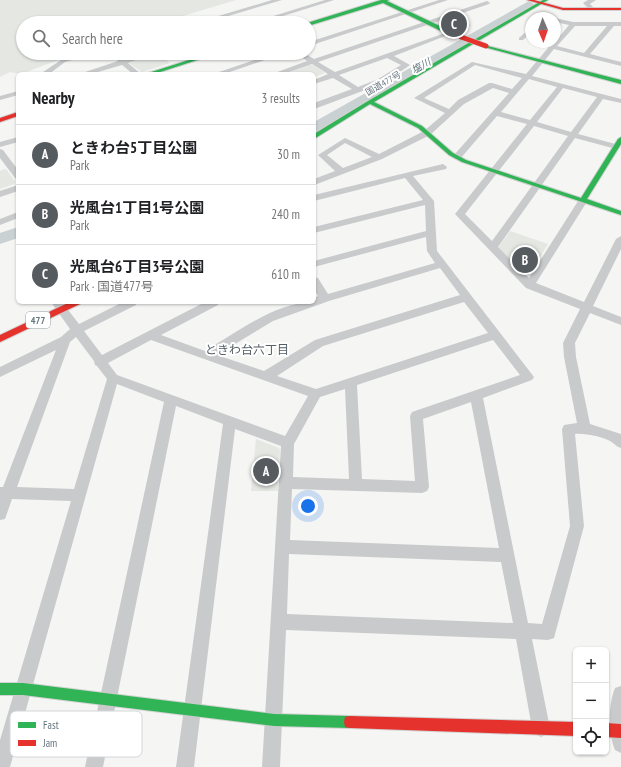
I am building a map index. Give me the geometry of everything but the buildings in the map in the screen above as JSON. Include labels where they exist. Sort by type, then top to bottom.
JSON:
[{"type":"main road","points":[[316,22],[384,0],[427,23],[486,46],[621,82]]},
{"type":"main road","points":[[529,0],[543,2],[563,9],[592,5],[621,9]]},
{"type":"main road","name":"国道477号","points":[[316,136],[370,102],[543,2]]},
{"type":"main road","points":[[154,72],[193,60]]},
{"type":"main road","points":[[370,102],[413,123],[457,158],[621,213]]},
{"type":"main road","points":[[0,120],[16,115]]},
{"type":"main road","points":[[583,200],[621,139]]},
{"type":"main road","name":"477","points":[[0,339],[58,306]]},
{"type":"main road","points":[[0,689],[24,689],[274,720],[573,729]]},
{"type":"street","points":[[250,16],[279,0]]},
{"type":"street","points":[[259,16],[331,0]]},
{"type":"street","points":[[316,42],[445,0]]},
{"type":"street","points":[[282,72],[487,3],[481,0]]},
{"type":"street","points":[[240,16],[229,9],[242,3]]},
{"type":"street","points":[[561,21],[573,24],[621,24]]},
{"type":"street","points":[[561,38],[573,24]]},
{"type":"street","points":[[586,55],[612,24]]},
{"type":"street","points":[[316,81],[450,33]]},
{"type":"street","points":[[457,158],[552,48]]},
{"type":"street","points":[[557,48],[621,64]]},
{"type":"street","points":[[316,105],[381,81],[406,64],[388,55]]},
{"type":"street","points":[[47,72],[67,60]]},
{"type":"street","points":[[121,60],[135,72]]},
{"type":"street","points":[[90,72],[130,60]]},
{"type":"street","points":[[223,72],[260,60]]},
{"type":"street","points":[[310,60],[358,90]]},
{"type":"street","points":[[449,112],[418,98],[474,63],[621,101]]},
{"type":"street","points":[[316,181],[379,158],[427,133],[461,102],[492,85],[514,92]]},
{"type":"street","points":[[561,86],[460,214],[530,285],[621,322]]},
{"type":"street","points":[[0,98],[16,94]]},
{"type":"street","points":[[493,247],[601,96]]},
{"type":"street","points":[[496,113],[616,147]]},
{"type":"street","points":[[0,144],[16,140]]},
{"type":"street","points":[[341,171],[322,155],[345,140],[379,158]]},
{"type":"street","points":[[0,152],[14,163]]},
{"type":"street","points":[[0,168],[14,163]]},
{"type":"street","points":[[316,198],[443,167]]},
{"type":"street","points":[[286,483],[422,487],[416,416],[528,377],[432,251],[429,201],[407,175]]},
{"type":"street","points":[[0,194],[16,189]]},
{"type":"street","points":[[530,285],[583,200]]},
{"type":"street","points":[[316,229],[429,201]]},
{"type":"street","points":[[0,222],[16,216]]},
{"type":"street","points":[[316,263],[430,233]]},
{"type":"street","points":[[584,428],[570,357],[569,343],[621,239]]},
{"type":"street","points":[[316,301],[443,264]]},
{"type":"street","points":[[316,284],[325,298]]},
{"type":"street","points":[[265,377],[319,343],[467,297]]},
{"type":"street","points":[[0,372],[65,340],[76,330],[128,304]]},
{"type":"street","points":[[99,362],[210,304]]},
{"type":"street","points":[[206,356],[269,318],[308,304]]},
{"type":"street","points":[[58,306],[112,378],[288,444]]},
{"type":"street","points":[[150,335],[316,394],[496,335]]},
{"type":"street","points":[[0,514],[4,493],[65,340]]},
{"type":"street","points":[[18,711],[112,378]]},
{"type":"street","points":[[351,383],[356,485]]},
{"type":"street","points":[[271,767],[288,444],[316,394]]},
{"type":"street","points":[[476,395],[541,728]]},
{"type":"street","points":[[106,711],[171,400]]},
{"type":"street","points":[[185,767],[230,422]]},
{"type":"street","points":[[279,622],[548,632],[577,526],[568,429],[584,428],[617,438],[621,443]]},
{"type":"street","points":[[4,493],[79,495]]},
{"type":"street","points":[[283,547],[507,555]]},
{"type":"street","points":[[616,734],[621,694]]},
{"type":"street","points":[[1,767],[10,736]]},
{"type":"street","points":[[94,767],[96,757]]},
{"type":"shaded area","points":[[0,0],[236,0],[183,16],[16,16],[16,60],[58,60],[26,72],[10,72],[0,77]]},
{"type":"shaded area","points":[[452,17],[471,25],[459,33],[435,22]]},
{"type":"shaded area","points":[[137,60],[166,60],[170,63],[142,72],[129,63]]},
{"type":"shaded area","points":[[313,65],[325,73],[316,76],[316,72],[288,72]]},
{"type":"shaded area","points":[[4,169],[7,170],[15,182],[14,184],[0,189],[0,171]]},
{"type":"shaded area","points":[[510,231],[548,244],[530,273],[524,273],[498,248]]},
{"type":"shaded area","points":[[256,439],[279,448],[278,491],[251,491]]},
{"type":"waterway","name":"塩川","points":[[316,127],[529,4]]},
{"type":"waterway","name":"塩川","points":[[0,239],[16,233]]},
{"type":"traffic: fast","points":[[316,22],[387,0]]},
{"type":"traffic: fast","points":[[316,136],[370,102],[546,0]]},
{"type":"traffic: fast","points":[[383,1],[445,31],[461,37]]},
{"type":"traffic: fast","points":[[486,46],[621,82]]},
{"type":"traffic: fast","points":[[154,72],[193,60]]},
{"type":"traffic: fast","points":[[370,102],[420,127],[451,154],[464,161],[621,213]]},
{"type":"traffic: fast","points":[[583,200],[621,139]]},
{"type":"traffic: fast","points":[[0,689],[23,689],[274,720],[350,722]]},
{"type":"traffic: jam","points":[[529,0],[563,9],[621,9]]},
{"type":"traffic: jam","points":[[461,37],[486,46]]},
{"type":"traffic: jam","points":[[0,120],[16,115]]},
{"type":"traffic: jam","points":[[0,339],[73,304]]},
{"type":"traffic: jam","points":[[350,722],[573,729]]},
{"type":"traffic: jam","points":[[609,730],[621,731]]},
{"type":"place","name":"光風台6丁目3号公園","points":[[454,24]]},
{"type":"place","name":"光風台1丁目1号公園","points":[[525,260]]},
{"type":"place","name":"ときわ台5丁目公園","points":[[266,471]]},
{"type":"district","name":"ときわ台六丁目","points":[[247,349]]}]
